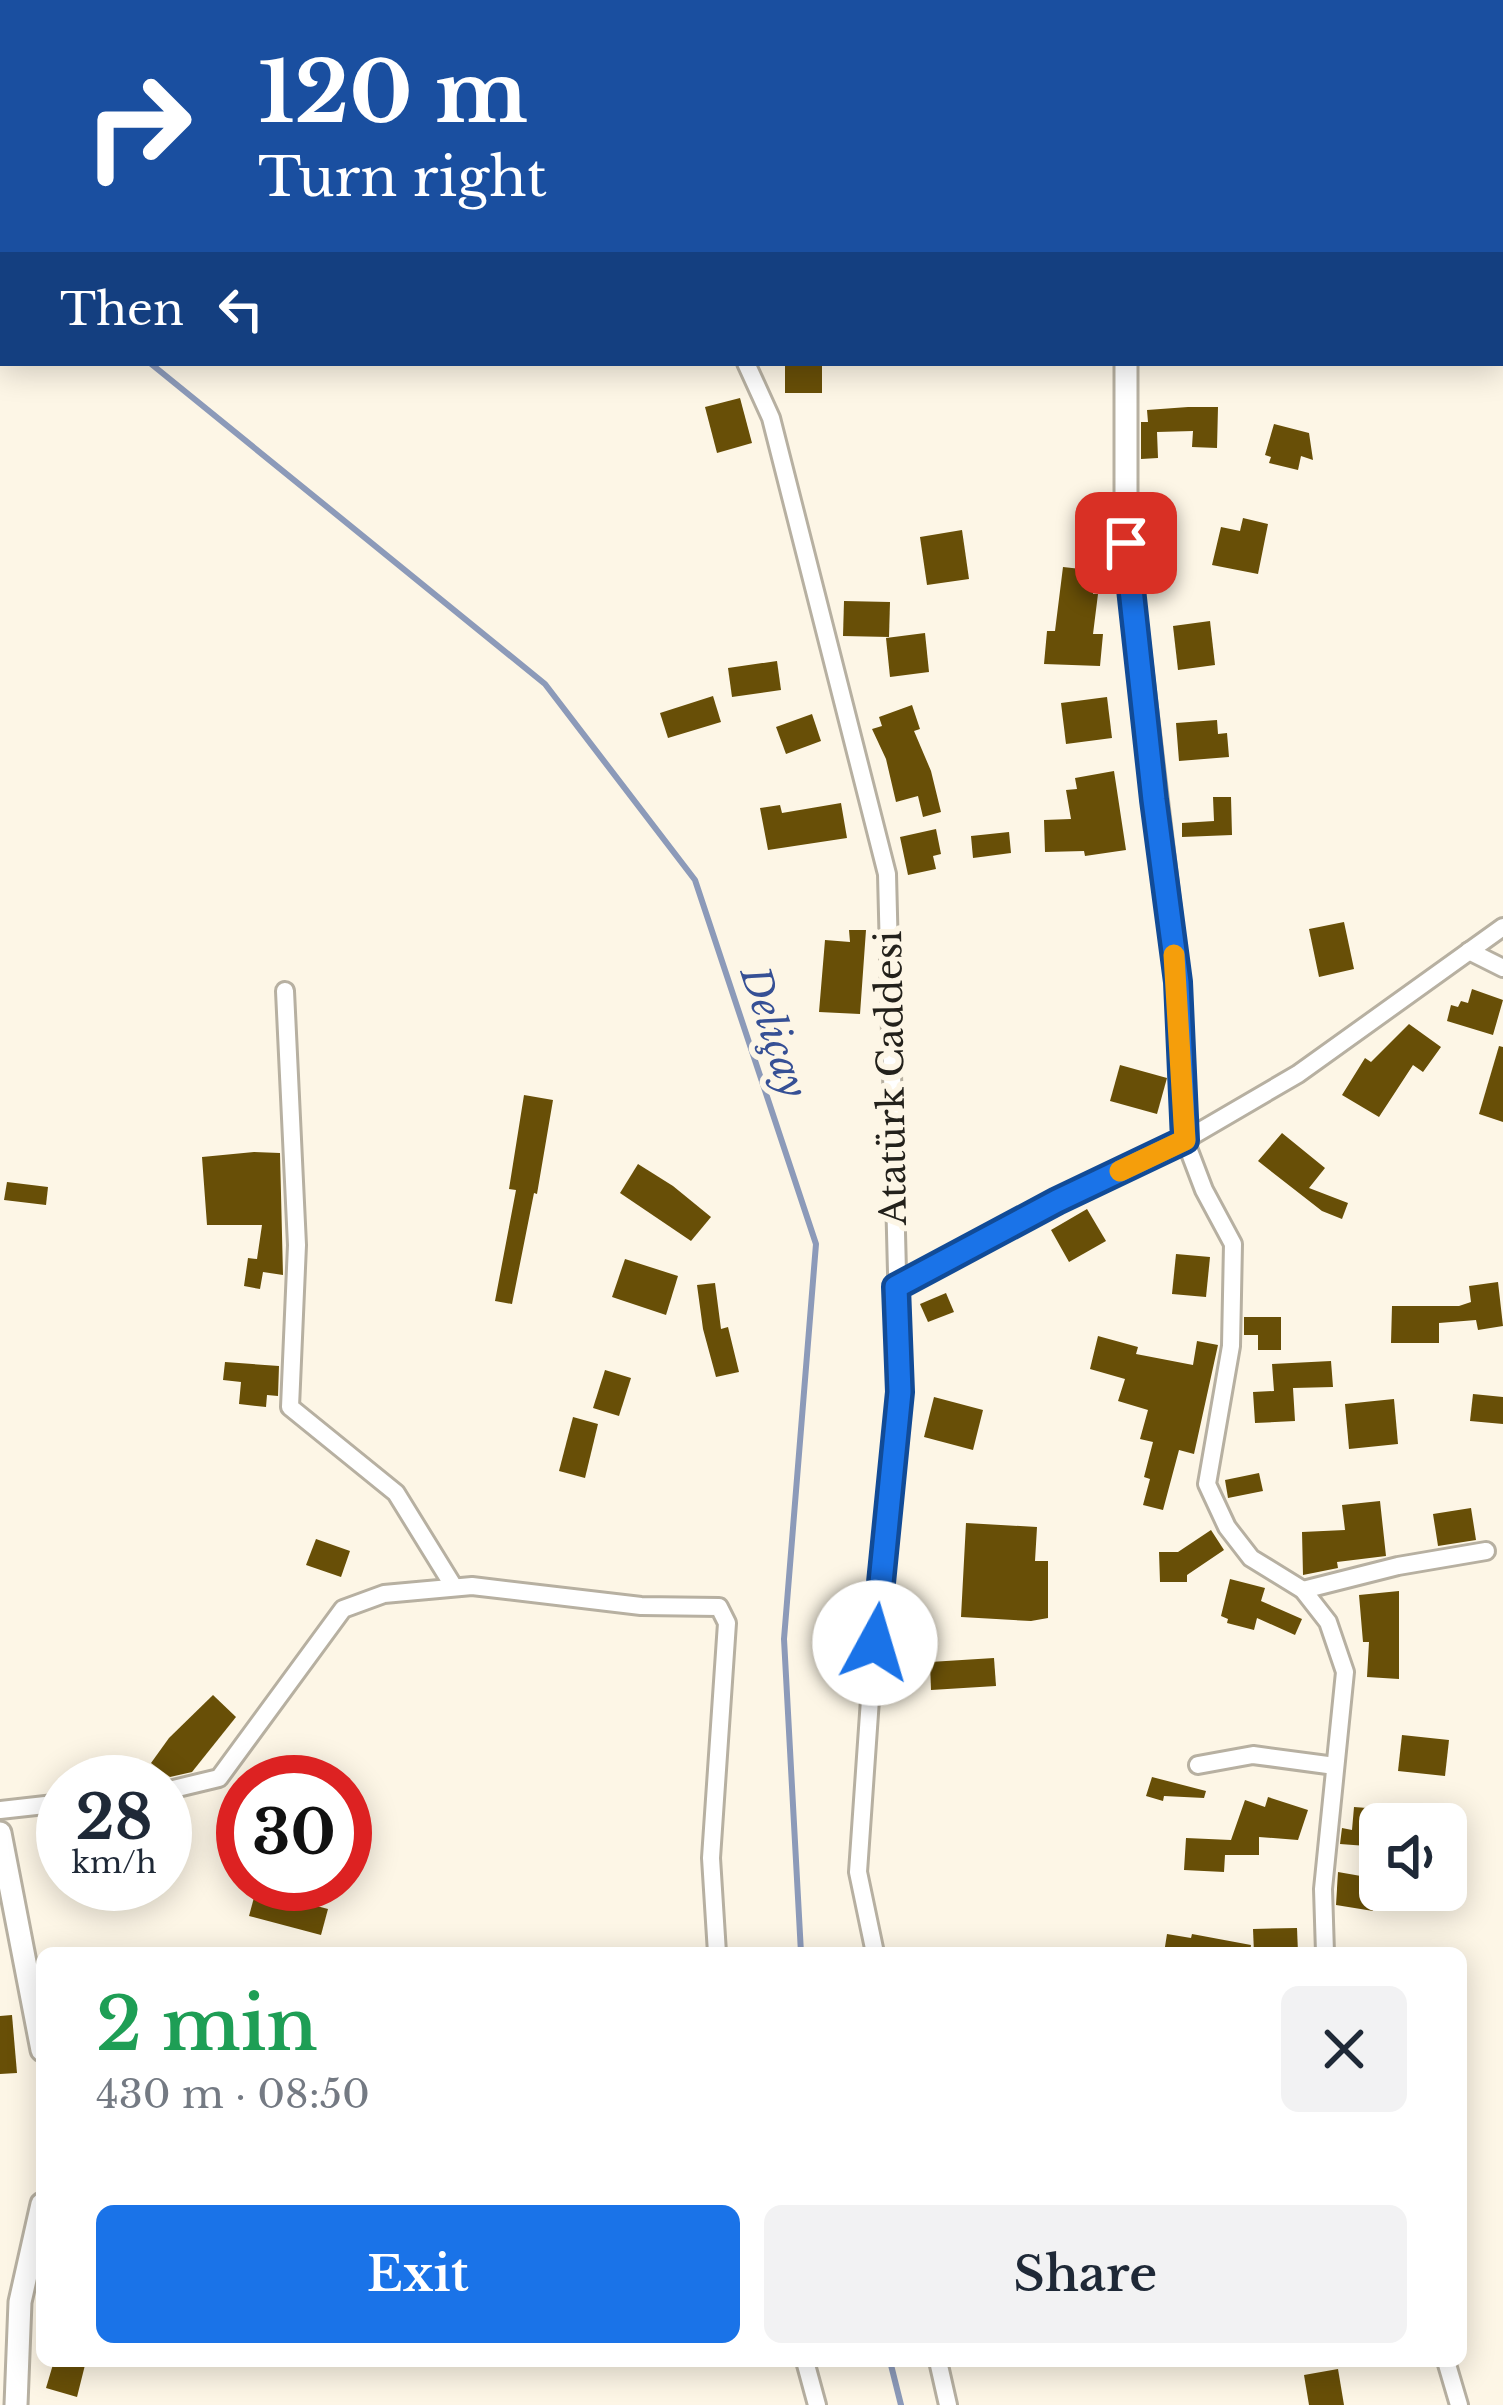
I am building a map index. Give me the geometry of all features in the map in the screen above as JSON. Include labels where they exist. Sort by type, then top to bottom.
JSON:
[{"type":"street","name":"Atatürk Caddesi","points":[[747,366],[771,418],[887,874],[900,1392],[858,1872],[874,1947]]},
{"type":"street","points":[[1126,366],[1126,543],[1178,982],[1185,1140],[1204,1190],[1233,1244],[1231,1346],[1207,1484],[1227,1527],[1251,1558],[1303,1590],[1328,1622],[1345,1672],[1323,1889],[1325,1947]]},
{"type":"street","points":[[896,1287],[1057,1201],[1185,1140],[1298,1074],[1503,927]]},
{"type":"street","points":[[1469,952],[1503,968]]},
{"type":"street","points":[[285,992],[297,1245],[290,1407],[396,1493],[454,1587]]},
{"type":"street","points":[[1303,1590],[1397,1566],[1486,1551]]},
{"type":"street","points":[[192,1784],[219,1778],[343,1609],[384,1594],[454,1587],[536,1591],[641,1606],[719,1607],[727,1623],[711,1858],[717,1947]]},
{"type":"street","points":[[1198,1765],[1253,1755],[1335,1766]]},
{"type":"street","points":[[0,1810],[36,1806]]},
{"type":"street","points":[[1,1844],[36,2020]]},
{"type":"street","points":[[16,2405],[20,2302],[36,2231]]},
{"type":"street","points":[[807,2367],[818,2405]]},
{"type":"street","points":[[939,2367],[948,2405]]},
{"type":"street","points":[[1448,2367],[1459,2405]]},
{"type":"building","points":[[785,366],[822,366],[822,393],[785,393]]},
{"type":"building","points":[[740,398],[752,443],[717,453],[705,407]]},
{"type":"building","points":[[1218,407],[1217,448],[1192,447],[1193,431],[1157,432],[1158,458],[1141,459],[1141,422],[1148,422],[1147,410]]},
{"type":"building","points":[[1274,424],[1309,433],[1313,460],[1301,456],[1298,470],[1269,463],[1271,457],[1265,455]]},
{"type":"building","points":[[1243,518],[1268,524],[1258,574],[1212,565],[1221,527],[1240,531]]},
{"type":"building","points":[[962,530],[969,579],[927,585],[920,537]]},
{"type":"building","points":[[1063,567],[1090,570],[1089,582],[1095,582],[1093,634],[1103,634],[1100,666],[1044,664],[1047,631],[1055,631]]},
{"type":"building","points":[[844,601],[890,602],[889,637],[843,636]]},
{"type":"building","points":[[1210,621],[1215,665],[1178,670],[1173,626]]},
{"type":"building","points":[[925,633],[929,672],[890,677],[886,638]]},
{"type":"building","points":[[777,661],[781,690],[732,697],[728,668]]},
{"type":"building","points":[[713,696],[721,722],[668,738],[660,713]]},
{"type":"building","points":[[1107,697],[1112,738],[1066,744],[1061,703]]},
{"type":"building","points":[[912,705],[920,729],[914,731],[941,812],[923,817],[918,796],[896,802],[886,759],[872,729],[882,726],[879,717]]},
{"type":"building","points":[[812,714],[821,741],[786,754],[776,727]]},
{"type":"building","points":[[1217,720],[1218,734],[1227,733],[1229,757],[1179,761],[1176,723]]},
{"type":"building","points":[[1114,771],[1126,850],[1085,856],[1084,851],[1045,852],[1044,820],[1071,819],[1066,790],[1077,789],[1075,778]]},
{"type":"building","points":[[1213,797],[1231,797],[1232,835],[1182,837],[1182,823],[1214,821]]},
{"type":"building","points":[[841,803],[847,838],[768,850],[760,808],[780,805],[782,813]]},
{"type":"building","points":[[936,829],[941,854],[933,856],[936,869],[908,875],[900,837]]},
{"type":"building","points":[[1009,832],[1011,853],[973,858],[971,836]]},
{"type":"building","points":[[1344,922],[1354,969],[1319,977],[1309,929]]},
{"type":"building","points":[[849,930],[866,930],[860,1014],[819,1012],[825,940],[850,942]]},
{"type":"building","points":[[1472,989],[1503,1000],[1493,1035],[1447,1021],[1451,1005],[1468,1003]]},
{"type":"building","points":[[1409,1024],[1441,1047],[1423,1072],[1413,1065],[1379,1117],[1342,1095],[1365,1058],[1371,1062]]},
{"type":"building","points":[[1499,1046],[1503,1047],[1503,1122],[1479,1114]]},
{"type":"building","points":[[1120,1065],[1167,1078],[1157,1114],[1110,1101]]},
{"type":"building","points":[[524,1095],[553,1100],[512,1304],[495,1301],[516,1190],[509,1189]]},
{"type":"building","points":[[1282,1133],[1325,1168],[1309,1188],[1348,1203],[1342,1219],[1322,1211],[1258,1161]]},
{"type":"building","points":[[280,1153],[283,1275],[263,1272],[260,1289],[244,1286],[248,1258],[257,1259],[262,1225],[207,1225],[202,1157]]},
{"type":"building","points":[[638,1164],[711,1217],[691,1241],[620,1193]]},
{"type":"building","points":[[7,1182],[48,1187],[46,1205],[4,1200]]},
{"type":"building","points":[[1087,1209],[1106,1241],[1069,1262],[1051,1230]]},
{"type":"building","points":[[1176,1254],[1210,1257],[1206,1297],[1172,1294]]},
{"type":"building","points":[[625,1259],[678,1276],[666,1315],[612,1297]]},
{"type":"building","points":[[1498,1282],[1503,1326],[1478,1330],[1476,1320],[1439,1323],[1439,1343],[1391,1343],[1392,1306],[1459,1306],[1471,1302],[1469,1286]]},
{"type":"building","points":[[715,1283],[721,1329],[728,1327],[739,1372],[716,1377],[697,1285]]},
{"type":"building","points":[[946,1293],[954,1312],[928,1322],[920,1304]]},
{"type":"building","points":[[1244,1317],[1281,1317],[1281,1350],[1258,1350],[1258,1335],[1244,1335]]},
{"type":"building","points":[[1098,1336],[1138,1347],[1136,1354],[1193,1365],[1197,1341],[1218,1345],[1194,1454],[1179,1450],[1163,1510],[1143,1505],[1153,1442],[1140,1439],[1148,1410],[1118,1401],[1125,1379],[1090,1369]]},
{"type":"building","points":[[1331,1361],[1333,1387],[1293,1388],[1295,1421],[1255,1423],[1253,1392],[1274,1391],[1272,1364]]},
{"type":"building","points":[[225,1362],[279,1366],[278,1396],[267,1395],[266,1407],[239,1404],[241,1382],[223,1380]]},
{"type":"building","points":[[605,1370],[631,1378],[619,1416],[593,1408]]},
{"type":"building","points":[[1473,1394],[1503,1397],[1503,1424],[1470,1421]]},
{"type":"building","points":[[934,1397],[983,1410],[973,1450],[924,1437]]},
{"type":"building","points":[[1394,1399],[1398,1444],[1349,1449],[1345,1404]]},
{"type":"building","points":[[573,1417],[598,1424],[585,1478],[559,1471]]},
{"type":"building","points":[[1259,1473],[1263,1491],[1228,1498],[1225,1480]]},
{"type":"building","points":[[1380,1501],[1386,1556],[1337,1562],[1338,1568],[1303,1575],[1302,1532],[1345,1530],[1342,1505]]},
{"type":"building","points":[[1471,1508],[1476,1540],[1438,1546],[1433,1514]]},
{"type":"building","points":[[966,1523],[1037,1527],[1035,1561],[1048,1561],[1048,1618],[961,1617]]},
{"type":"building","points":[[1211,1530],[1224,1550],[1187,1575],[1187,1582],[1160,1582],[1159,1552],[1178,1552]]},
{"type":"building","points":[[316,1539],[350,1551],[341,1577],[306,1565]]},
{"type":"building","points":[[1230,1579],[1265,1588],[1261,1601],[1302,1619],[1295,1635],[1257,1618],[1254,1630],[1227,1623],[1221,1616]]},
{"type":"building","points":[[1399,1591],[1399,1679],[1367,1677],[1369,1642],[1363,1642],[1359,1595]]},
{"type":"building","points":[[994,1658],[996,1686],[931,1690],[930,1662]]},
{"type":"building","points":[[213,1695],[236,1717],[192,1772],[192,1755],[157,1755]]},
{"type":"building","points":[[1402,1735],[1449,1740],[1445,1776],[1398,1771]]},
{"type":"building","points":[[1152,1777],[1206,1791],[1204,1798],[1164,1796],[1163,1801],[1146,1796]]},
{"type":"building","points":[[1268,1797],[1308,1810],[1298,1840],[1259,1837],[1259,1855],[1225,1855],[1224,1872],[1184,1870],[1186,1838],[1231,1840],[1245,1800],[1265,1807]]},
{"type":"building","points":[[1354,1807],[1359,1807],[1359,1845],[1340,1844],[1342,1828],[1352,1830]]},
{"type":"building","points":[[1338,1872],[1359,1876],[1359,1909],[1336,1905]]},
{"type":"building","points":[[250,1911],[327,1911],[321,1935],[249,1916]]},
{"type":"building","points":[[1297,1928],[1298,1947],[1254,1947],[1253,1929]]},
{"type":"building","points":[[1167,1934],[1251,1945],[1251,1947],[1165,1947]]},
{"type":"building","points":[[12,2015],[17,2073],[0,2074],[0,2016]]},
{"type":"building","points":[[52,2367],[84,2367],[77,2397],[46,2388]]},
{"type":"building","points":[[1338,2369],[1344,2405],[1309,2405],[1304,2375]]},
{"type":"waterway","name":"Deliçay","points":[[154,366],[545,684],[695,880],[816,1244],[784,1639],[801,1947]]},
{"type":"waterway","name":"Deliçay","points":[[892,2367],[901,2405]]},
{"type":"slow traffic","points":[[1120,1171],[1185,1140],[1174,955]]},
{"type":"route","points":[[875,1643],[900,1392],[896,1287],[1057,1201],[1185,1140],[1178,982],[1126,543]]}]
